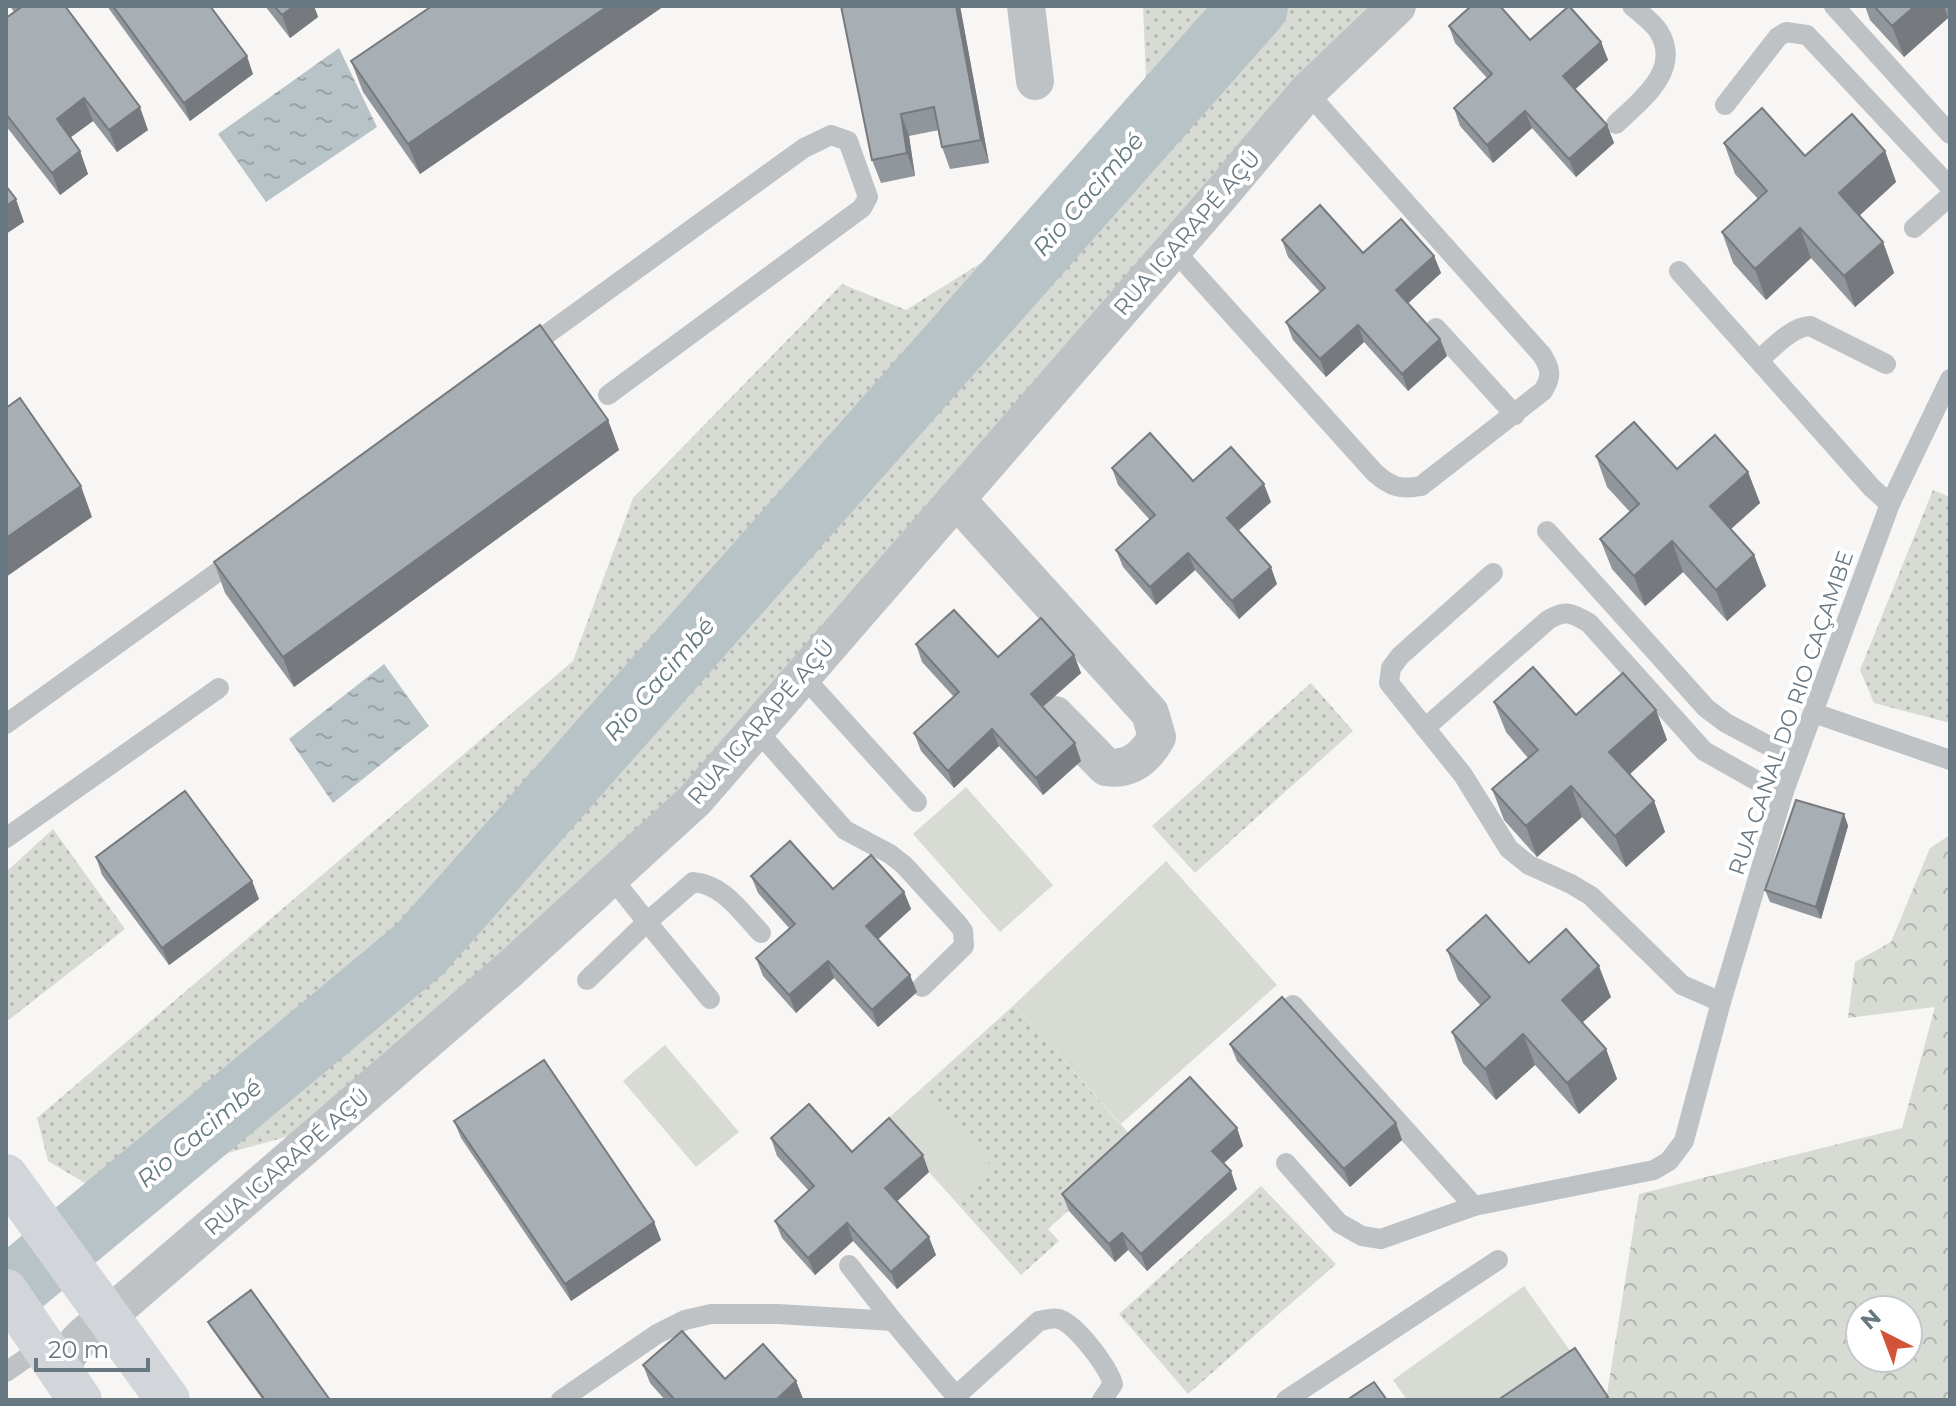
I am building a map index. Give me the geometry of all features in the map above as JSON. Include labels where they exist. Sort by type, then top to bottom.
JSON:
[{"type":"main road","points":[[6,1176],[168,1400]]},
{"type":"street","points":[[1026,6],[1035,81]]},
{"type":"street","name":"RUA IGARAPÉ AÇÚ","points":[[45,1355],[67,1354],[79,1338],[510,969],[695,800],[1307,92],[1397,6]]},
{"type":"street","points":[[956,499],[1150,713],[1157,737],[1141,759],[1130,766],[1117,769],[1106,767],[1055,715]]},
{"type":"lane","points":[[1616,124],[1652,89],[1664,69],[1668,51],[1658,30],[1632,6]]},
{"type":"lane","points":[[1834,6],[1950,134]]},
{"type":"lane","points":[[1725,105],[1778,37],[1786,32],[1807,35],[1950,187]]},
{"type":"lane","points":[[1173,249],[1389,485],[1405,489],[1421,486],[1543,391],[1550,381],[1550,368],[1542,355],[1307,92]]},
{"type":"lane","points":[[508,362],[804,148],[831,135],[848,141],[868,197],[862,208],[608,395]]},
{"type":"lane","points":[[1914,228],[1950,196]]},
{"type":"lane","points":[[1679,271],[1872,488],[1890,504]]},
{"type":"lane","points":[[1759,360],[1794,331],[1810,326],[1886,364]]},
{"type":"lane","points":[[1436,328],[1515,415]]},
{"type":"lane","name":"RUA CANAL DO RIO CAÇAMBE","points":[[1474,1206],[1654,1170],[1669,1161],[1684,1141],[1721,1002],[1784,791],[1890,504],[1950,379]]},
{"type":"lane","points":[[1547,531],[1706,708],[1737,729],[1795,760]]},
{"type":"lane","points":[[6,724],[250,549]]},
{"type":"lane","points":[[1493,573],[1400,656],[1391,668],[1389,683],[1463,775],[1509,849],[1529,865],[1591,896],[1682,985],[1721,1002]]},
{"type":"lane","points":[[1425,728],[1548,620],[1560,613],[1574,614],[1589,623],[1704,751],[1759,782],[1784,791]]},
{"type":"lane","points":[[802,675],[917,802]]},
{"type":"lane","points":[[6,838],[219,688]]},
{"type":"lane","points":[[1814,713],[1950,760]]},
{"type":"lane","points":[[755,728],[845,830],[904,865],[963,931],[964,946],[922,987]]},
{"type":"lane","points":[[612,878],[710,999]]},
{"type":"lane","points":[[587,980],[693,882],[709,883],[718,889],[761,933]]},
{"type":"lane","points":[[1286,1163],[1339,1223],[1362,1236],[1381,1239],[1474,1206],[1293,1005]]},
{"type":"lane","points":[[1286,1400],[1498,1260]]},
{"type":"lane","points":[[849,1265],[957,1398],[1039,1321],[1055,1318],[1068,1324],[1109,1371],[1113,1384],[1102,1400]]},
{"type":"lane","points":[[561,1400],[657,1334],[685,1320],[711,1314],[778,1314],[893,1321]]},
{"type":"lane","points":[[6,1372],[45,1355]]},
{"type":"green space","points":[[1143,6],[1214,6],[1146,79]]},
{"type":"green space","points":[[1234,6],[1396,6],[658,834],[297,1134],[95,1189],[48,1161],[37,1118],[573,661],[633,498],[842,284],[906,310],[1048,221]]},
{"type":"green space","points":[[1933,490],[1950,497],[1950,723],[1874,703],[1860,670]]},
{"type":"green space","points":[[1311,683],[1353,731],[1195,873],[1152,826]]},
{"type":"green space","points":[[966,787],[1053,885],[1000,932],[913,834]]},
{"type":"green space","points":[[53,829],[125,929],[6,1022],[6,872]]},
{"type":"green space","points":[[1950,835],[1950,1387],[1947,1400],[1606,1400],[1639,1194],[1902,1128],[1935,1007],[1848,1018],[1855,962],[1891,942],[1930,848]]},
{"type":"green space","points":[[1166,861],[1277,985],[1121,1124],[1014,1005]]},
{"type":"green space","points":[[1014,1005],[1140,1146],[1048,1229],[1059,1241],[1021,1275],[956,1202],[993,1168],[922,1088]]},
{"type":"green space","points":[[665,1045],[739,1132],[696,1167],[623,1081]]},
{"type":"green space","points":[[922,1088],[994,1168],[956,1202],[884,1122]]},
{"type":"green space","points":[[1261,1186],[1336,1264],[1188,1394],[1119,1314]]},
{"type":"green space","points":[[1524,1286],[1576,1359],[1517,1400],[1407,1400],[1393,1380]]},
{"type":"water","points":[[339,48],[377,127],[266,202],[218,134]]},
{"type":"water","points":[[384,664],[429,726],[333,803],[289,739]]},
{"type":"building","points":[[18,6],[65,6],[140,107],[109,130],[84,98],[57,119],[80,151],[52,173],[6,114],[6,18],[20,8]]},
{"type":"building","points":[[113,6],[210,6],[247,56],[184,103]]},
{"type":"building","points":[[274,6],[294,6],[282,15]]},
{"type":"building","points":[[432,6],[608,6],[408,144],[351,61]]},
{"type":"building","points":[[841,6],[956,6],[981,140],[942,147],[934,107],[901,114],[907,153],[872,160]]},
{"type":"building","points":[[1471,6],[1500,6],[1530,40],[1569,6],[1601,42],[1563,76],[1607,125],[1569,159],[1525,111],[1487,145],[1454,108],[1492,74],[1449,26]]},
{"type":"building","points":[[1874,6],[1915,6],[1892,26]]},
{"type":"building","points":[[1762,108],[1805,156],[1852,114],[1885,151],[1839,193],[1883,242],[1844,276],[1800,228],[1755,269],[1722,232],[1767,191],[1724,143]]},
{"type":"building","points":[[6,186],[16,199],[6,206]]},
{"type":"building","points":[[1320,205],[1363,253],[1401,219],[1434,256],[1396,290],[1440,339],[1402,374],[1358,325],[1320,359],[1286,322],[1325,288],[1282,240]]},
{"type":"building","points":[[540,325],[608,420],[283,657],[214,562]]},
{"type":"building","points":[[20,398],[81,486],[6,538],[6,408]]},
{"type":"building","points":[[1634,422],[1677,469],[1715,435],[1748,472],[1710,506],[1754,555],[1716,590],[1672,541],[1634,576],[1600,539],[1639,504],[1596,456]]},
{"type":"building","points":[[1150,433],[1193,481],[1231,447],[1264,484],[1227,518],[1271,567],[1232,601],[1188,553],[1150,587],[1116,550],[1155,515],[1112,468]]},
{"type":"building","points":[[954,610],[998,657],[1041,618],[1074,655],[1031,694],[1075,743],[1036,778],[992,729],[948,771],[914,733],[959,692],[916,644]]},
{"type":"building","points":[[1533,667],[1576,715],[1623,673],[1656,710],[1609,752],[1654,801],[1615,836],[1571,786],[1526,826],[1492,789],[1538,750],[1494,702]]},
{"type":"building","points":[[185,791],[252,881],[162,948],[96,857]]},
{"type":"building","points":[[1796,800],[1844,814],[1816,907],[1765,890]]},
{"type":"building","points":[[790,841],[833,889],[871,855],[904,892],[866,926],[910,975],[872,1010],[828,961],[789,995],[756,958],[795,924],[751,876]]},
{"type":"building","points":[[1486,915],[1529,963],[1566,929],[1599,966],[1562,1000],[1606,1049],[1567,1083],[1523,1034],[1485,1069],[1452,1032],[1490,997],[1447,950]]},
{"type":"building","points":[[1282,997],[1396,1123],[1344,1169],[1230,1044]]},
{"type":"building","points":[[544,1060],[654,1222],[565,1284],[454,1121]]},
{"type":"building","points":[[1190,1077],[1237,1128],[1212,1151],[1231,1171],[1141,1254],[1122,1233],[1109,1244],[1062,1194]]},
{"type":"building","points":[[809,1104],[852,1152],[889,1118],[923,1155],[885,1188],[929,1237],[891,1272],[847,1223],[808,1258],[775,1221],[814,1186],[771,1138]]},
{"type":"building","points":[[251,1290],[330,1400],[265,1400],[208,1322]]},
{"type":"building","points":[[682,1331],[725,1379],[763,1344],[796,1381],[776,1400],[675,1400],[643,1365]]},
{"type":"building","points":[[1575,1348],[1608,1397],[1603,1400],[1498,1400]]},
{"type":"building","points":[[1374,1382],[1387,1400],[1347,1400]]},
{"type":"waterway","name":"Rio Cacimbé","points":[[6,1293],[420,949],[1254,6]]}]
